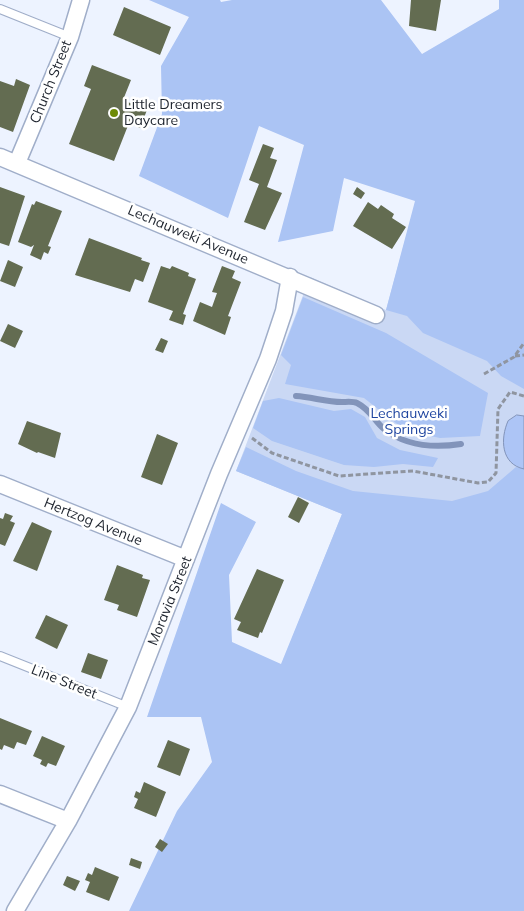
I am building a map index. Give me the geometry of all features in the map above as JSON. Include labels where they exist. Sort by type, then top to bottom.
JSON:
[{"type":"street","name":"Church Street","points":[[17,163],[70,37],[81,0]]},
{"type":"street","name":"Lechauweki Avenue","points":[[0,156],[290,277],[376,315]]},
{"type":"street","name":"Moravia Street","points":[[15,911],[68,821],[128,707],[268,358],[284,311],[290,277]]},
{"type":"street","name":"Hertzog Avenue","points":[[0,484],[186,559]]},
{"type":"street","points":[[0,794],[68,821]]},
{"type":"lane","points":[[0,9],[70,37]]},
{"type":"lane","name":"Line Street","points":[[0,656],[128,707]]},
{"type":"path","points":[[484,374],[514,356],[524,343]]},
{"type":"path","points":[[514,356],[524,355]]},
{"type":"path","points":[[238,429],[272,453],[340,476],[413,471],[478,483],[488,482],[496,473],[498,409],[510,392],[524,396]]},
{"type":"green space","points":[[149,0],[220,0],[221,2],[232,0],[381,0],[422,54],[499,9],[499,0],[524,0],[524,389],[501,376],[487,361],[423,333],[407,316],[386,310],[415,201],[344,178],[333,231],[278,242],[304,145],[259,126],[228,218],[139,176],[162,114],[161,66],[189,17]]},
{"type":"green space","name":"Lechauweki Springs","points":[[437,124],[524,160],[524,564],[250,743],[342,514],[236,471],[310,277],[386,310]]},
{"type":"green space","points":[[303,297],[386,333],[488,393],[480,436],[440,438],[406,431],[364,398],[285,384],[291,365],[281,355]]},
{"type":"green space","points":[[279,398],[334,411],[351,409],[365,417],[377,438],[400,450],[438,458],[433,467],[403,464],[374,467],[344,465],[272,441],[253,428],[263,401]]},
{"type":"green space","points":[[246,447],[296,471],[353,491],[452,501],[488,491],[516,467],[524,469],[524,911],[129,911],[177,811],[212,762],[201,717],[147,717],[221,503],[256,522],[229,575],[232,642],[281,664],[342,514],[236,471]]},
{"type":"shaded area","points":[[517,415],[524,416],[524,469],[511,462],[504,450],[503,443],[508,421]]},
{"type":"building","points":[[411,0],[441,0],[436,31],[409,26]]},
{"type":"building","points":[[124,7],[171,27],[160,55],[113,35]]},
{"type":"building","name":"Little Dreamers Daycare","points":[[92,65],[131,80],[123,100],[147,110],[140,128],[129,123],[114,161],[69,144],[91,89],[84,86]]},
{"type":"building","points":[[16,79],[30,85],[13,132],[0,127],[0,81],[14,86]]},
{"type":"building","points":[[263,144],[274,148],[270,158],[277,160],[267,187],[282,193],[265,230],[244,222],[259,184],[249,180]]},
{"type":"building","points":[[0,187],[25,196],[9,246],[0,243]]},
{"type":"building","points":[[357,187],[365,193],[361,199],[353,194]]},
{"type":"building","points":[[36,201],[62,211],[48,246],[51,247],[48,254],[44,252],[41,260],[30,255],[34,245],[31,247],[18,242],[32,204],[34,205]]},
{"type":"building","points":[[368,202],[378,209],[381,205],[394,214],[392,218],[406,227],[392,249],[353,226]]},
{"type":"building","points":[[89,238],[142,258],[141,260],[150,263],[143,282],[135,279],[130,292],[75,275]]},
{"type":"building","points":[[8,260],[23,267],[15,287],[0,281]]},
{"type":"building","points":[[161,266],[170,269],[172,266],[189,273],[188,276],[196,279],[183,314],[186,315],[183,325],[169,320],[173,311],[148,302]]},
{"type":"building","points":[[222,266],[235,271],[232,278],[241,282],[228,316],[231,317],[225,335],[193,321],[200,302],[212,307],[217,293],[212,292]]},
{"type":"building","points":[[8,324],[23,331],[15,348],[0,341]]},
{"type":"building","points":[[161,338],[168,341],[163,353],[155,350]]},
{"type":"building","points":[[27,421],[61,433],[55,458],[37,453],[18,444]]},
{"type":"building","points":[[157,434],[178,443],[162,485],[141,477]]},
{"type":"building","points":[[298,497],[309,503],[299,523],[288,517]]},
{"type":"building","points":[[5,513],[13,516],[10,521],[15,523],[5,546],[0,544],[0,518],[3,519]]},
{"type":"building","points":[[32,522],[52,531],[37,571],[13,561]]},
{"type":"building","points":[[117,565],[143,575],[142,578],[150,580],[137,617],[117,610],[119,605],[104,600]]},
{"type":"building","points":[[257,569],[284,580],[262,633],[260,632],[258,638],[237,630],[241,622],[234,619]]},
{"type":"building","points":[[46,615],[68,625],[57,649],[35,638]]},
{"type":"building","points":[[88,653],[108,660],[101,679],[81,672]]},
{"type":"building","points":[[0,718],[32,731],[26,745],[17,742],[14,749],[4,745],[2,750],[0,749]]},
{"type":"building","points":[[42,736],[65,746],[56,766],[48,763],[46,767],[40,764],[42,760],[33,756]]},
{"type":"building","points":[[168,740],[190,749],[180,776],[157,767]]},
{"type":"building","points":[[144,782],[166,792],[156,817],[134,808],[138,799],[134,797],[136,791],[140,793]]},
{"type":"building","points":[[160,839],[168,844],[162,852],[155,847]]},
{"type":"building","points":[[131,858],[142,862],[140,869],[129,865]]},
{"type":"building","points":[[95,867],[119,877],[109,901],[86,892],[90,882],[85,880],[88,873],[92,875]]},
{"type":"building","points":[[67,876],[80,881],[75,891],[63,885]]},
{"type":"waterway","points":[[296,396],[357,403],[366,409],[384,429],[412,443],[431,446],[461,444]]},
{"type":"place","name":"Little Dreamers Daycare","points":[[114,113]]}]
